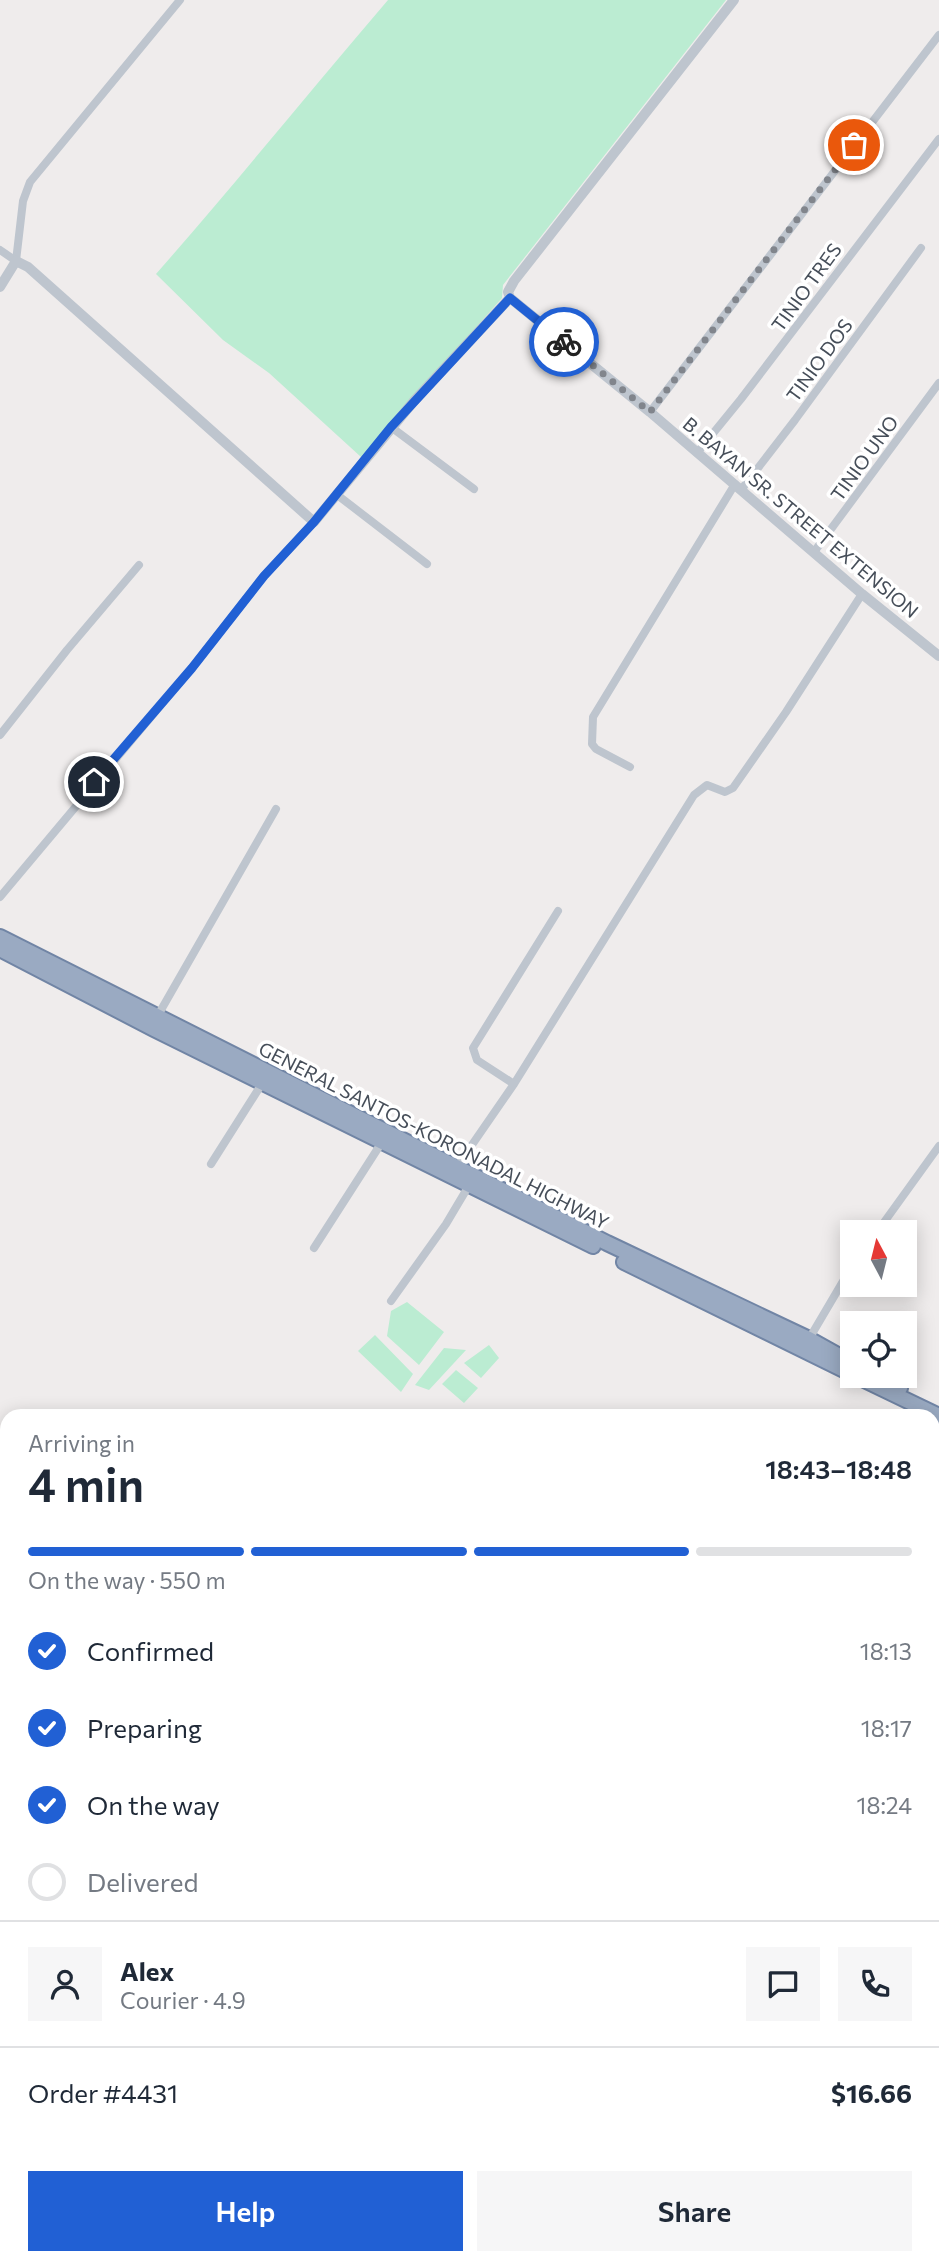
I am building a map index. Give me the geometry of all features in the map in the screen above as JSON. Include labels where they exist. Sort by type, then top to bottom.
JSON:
[{"type":"highway","name":"GENERAL SANTOS-KORONADAL HIGHWAY","points":[[0,937],[27,957],[382,1142],[472,1180],[635,1256],[840,1356]]},
{"type":"highway","name":"GENERAL SANTOS-KORONADAL HIGHWAY","points":[[0,949],[27,957],[157,1017],[454,1172]]},
{"type":"highway","name":"GENERAL SANTOS-KORONADAL HIGHWAY","points":[[472,1180],[840,1368]]},
{"type":"highway","name":"GENERAL SANTOS-KORONADAL HIGHWAY","points":[[881,1388],[924,1409]]},
{"type":"highway","points":[[902,1388],[939,1407]]},
{"type":"street","points":[[0,287],[16,261],[23,201],[30,182],[180,0]]},
{"type":"street","points":[[0,897],[192,668],[264,576],[314,522],[391,427],[510,298],[508,292],[513,281],[734,0]]},
{"type":"street","points":[[650,412],[791,225],[939,36]]},
{"type":"street","name":"TINIO TRES","points":[[697,453],[939,139]]},
{"type":"street","name":"TINIO DOS","points":[[629,767],[596,749],[592,744],[593,717],[738,487],[795,420],[921,247]]},
{"type":"street","points":[[0,250],[28,267],[79,311],[314,522]]},
{"type":"street","name":"B. BAYAN SR. STREET EXTENSION","points":[[510,298],[650,412],[862,594],[939,656]]},
{"type":"street","name":"TINIO UNO","points":[[814,552],[939,383]]},
{"type":"street","points":[[391,427],[474,489]]},
{"type":"street","points":[[336,494],[427,564]]},
{"type":"street","points":[[0,735],[139,565]]},
{"type":"street","points":[[454,1172],[602,946],[694,795],[707,785],[725,792],[733,788],[862,594]]},
{"type":"street","points":[[157,1017],[276,809]]},
{"type":"street","points":[[514,1084],[477,1060],[473,1048],[558,911]]},
{"type":"street","points":[[211,1164],[263,1082]]},
{"type":"street","points":[[314,1248],[382,1142]]},
{"type":"street","points":[[886,1220],[939,1146]]},
{"type":"street","points":[[391,1301],[446,1224],[472,1180]]},
{"type":"street","points":[[808,1339],[840,1286]]},
{"type":"green space","points":[[388,0],[726,0],[503,285],[502,298],[361,457],[269,373],[223,340],[156,274]]},
{"type":"green space","points":[[407,1302],[444,1332],[419,1365],[387,1336],[391,1311]]},
{"type":"green space","points":[[375,1335],[413,1374],[401,1392],[358,1351]]},
{"type":"green space","points":[[489,1345],[499,1358],[481,1378],[464,1363]]},
{"type":"green space","points":[[444,1348],[466,1350],[429,1390],[415,1385]]},
{"type":"green space","points":[[456,1370],[478,1388],[464,1403],[442,1384]]},
{"type":"way so far","points":[[564,342],[650,412],[854,145]]},
{"type":"route","points":[[94,782],[391,427],[510,298],[564,342]]}]
